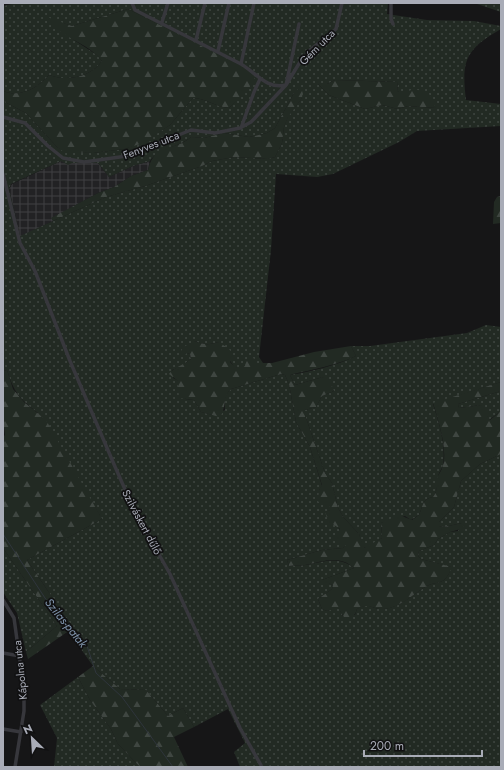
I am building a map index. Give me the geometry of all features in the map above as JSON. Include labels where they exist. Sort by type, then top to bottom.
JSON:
[{"type":"street","points":[[162,22],[168,3]]},
{"type":"street","points":[[196,40],[205,3]]},
{"type":"street","points":[[218,51],[229,3]]},
{"type":"street","points":[[241,64],[254,3]]},
{"type":"street","name":"Gém utca","points":[[286,85],[300,62],[310,50],[336,30],[342,3]]},
{"type":"street","points":[[391,3],[391,18],[393,24]]},
{"type":"street","points":[[132,5],[254,71],[260,79],[278,86],[286,85],[299,24]]},
{"type":"street","points":[[240,128],[260,79]]},
{"type":"street","name":"Fenyves utca","points":[[3,117],[25,123],[48,146],[63,158],[84,162],[127,156],[191,130],[215,133],[240,128],[251,122],[286,85]]},
{"type":"street","name":"Szilváskert dűlő","points":[[3,174],[18,237],[35,271],[70,361],[129,498],[170,574],[231,710],[262,767]]},
{"type":"street","name":"Kápolna utca","points":[[3,600],[12,614],[20,656],[24,695],[21,732],[15,767]]},
{"type":"street","points":[[3,653],[20,656]]},
{"type":"street","points":[[3,729],[21,732]]},
{"type":"shaded area","points":[[61,161],[72,163],[98,163],[109,177],[133,166],[150,161],[148,170],[131,176],[114,187],[98,193],[52,218],[53,221],[20,237],[9,189],[12,184]]},
{"type":"green space","points":[[16,3],[388,3],[387,14],[427,20],[474,21],[501,26],[501,29],[489,36],[473,50],[468,57],[464,75],[466,100],[501,104],[501,126],[417,131],[399,142],[333,174],[317,177],[276,174],[271,250],[259,357],[263,363],[240,369],[234,367],[218,342],[206,344],[195,341],[187,353],[190,354],[191,359],[180,367],[172,370],[173,378],[179,381],[185,399],[194,400],[201,412],[213,415],[225,410],[225,398],[231,389],[281,374],[285,375],[289,384],[296,422],[310,447],[322,486],[319,490],[330,507],[330,510],[326,512],[340,530],[343,543],[347,545],[343,548],[322,550],[287,560],[289,566],[330,560],[348,564],[354,568],[322,580],[333,585],[332,589],[318,599],[322,609],[327,611],[338,607],[343,616],[355,615],[357,609],[365,606],[383,609],[396,606],[423,588],[444,580],[449,574],[451,567],[421,559],[418,556],[419,551],[434,545],[438,539],[450,532],[458,531],[462,523],[444,527],[439,526],[439,522],[454,507],[461,481],[480,464],[501,454],[501,767],[240,767],[234,752],[245,743],[228,709],[194,727],[183,708],[168,716],[146,690],[120,689],[93,666],[68,631],[73,628],[27,560],[102,519],[38,413],[18,395],[7,370],[3,371],[3,101],[26,113],[57,147],[64,151],[93,153],[124,149],[143,142],[170,125],[193,98],[202,99],[229,108],[235,102],[252,73],[128,9],[72,26],[63,23],[74,40],[97,55],[102,61],[92,71],[78,77],[71,78],[49,75],[34,88],[22,92],[9,93],[3,91],[3,6]],"holes":[[[335,80],[398,82],[397,91],[436,108],[408,106],[398,109],[382,105],[365,109],[329,95],[318,84],[327,84]],[[294,93],[302,98],[288,116],[284,127],[282,143],[275,157],[267,159],[234,157],[212,161],[145,186],[106,197],[20,236],[9,189],[11,184],[61,161],[68,165],[72,163],[98,163],[109,177],[133,166],[150,161],[154,156],[164,150],[186,141],[191,137],[204,138],[224,133],[249,137],[267,133],[275,128]]]},
{"type":"green space","points":[[474,3],[501,3],[501,12]]},
{"type":"green space","points":[[128,9],[257,74],[248,90],[229,108],[202,99],[193,98],[170,125],[143,143],[124,149],[93,153],[64,152],[57,147],[26,113],[3,101],[3,91],[16,93],[34,88],[49,75],[63,78],[78,77],[92,71],[102,61],[89,49],[59,30],[47,17],[72,26]]},
{"type":"green space","points":[[335,80],[398,82],[397,91],[405,93],[413,89],[428,92],[436,108],[408,106],[398,109],[382,105],[365,109],[329,95],[318,84],[327,84]]},
{"type":"green space","points":[[298,89],[303,89],[302,98],[288,117],[284,127],[282,143],[275,157],[268,159],[234,157],[212,161],[145,186],[106,197],[53,221],[51,218],[98,193],[114,187],[131,176],[148,170],[151,161],[160,151],[185,142],[191,137],[204,138],[224,133],[249,137],[267,133],[275,128],[294,93]]},
{"type":"green space","points":[[501,196],[501,223],[493,224],[494,202],[497,197]]},
{"type":"green space","points":[[486,325],[501,327],[501,382],[433,404],[438,419],[444,449],[443,465],[438,476],[436,492],[433,497],[425,501],[419,515],[411,520],[405,516],[381,523],[382,538],[368,547],[363,548],[359,534],[344,518],[338,508],[332,483],[325,473],[305,415],[305,410],[316,407],[322,396],[334,391],[323,377],[295,385],[290,375],[324,368],[356,356],[351,346],[370,346],[467,333]]},
{"type":"green space","points":[[195,341],[206,344],[218,342],[228,348],[233,354],[230,362],[235,367],[239,368],[245,366],[246,360],[250,357],[255,359],[257,363],[272,363],[314,352],[351,346],[356,356],[332,365],[290,375],[295,385],[323,377],[329,379],[334,391],[322,396],[316,407],[305,410],[305,415],[325,473],[332,483],[338,508],[344,518],[359,534],[364,548],[382,538],[381,523],[399,515],[412,520],[419,515],[425,501],[433,497],[436,493],[437,479],[444,462],[444,445],[433,403],[501,382],[501,391],[458,404],[459,408],[481,405],[487,408],[487,416],[490,420],[501,411],[501,454],[480,464],[461,481],[454,507],[439,522],[439,526],[444,527],[462,523],[464,528],[450,532],[438,539],[434,545],[419,551],[418,556],[421,559],[452,567],[444,580],[423,588],[402,603],[390,608],[379,609],[368,606],[361,607],[357,609],[353,616],[346,620],[338,608],[327,611],[322,609],[318,599],[332,589],[333,585],[328,583],[322,584],[322,580],[354,568],[342,561],[336,560],[289,566],[287,560],[322,550],[343,548],[346,545],[339,543],[336,540],[340,529],[329,523],[325,512],[330,510],[330,507],[327,504],[321,505],[318,501],[319,490],[322,485],[310,447],[296,422],[289,384],[285,375],[281,374],[231,389],[226,395],[220,417],[201,412],[194,400],[179,398],[178,381],[169,374],[191,359],[190,354],[187,353],[184,356],[180,355],[183,348]]},
{"type":"green space","points":[[7,370],[13,389],[24,402],[46,420],[102,519],[27,560],[73,628],[28,659],[26,652],[57,626],[3,548],[3,437],[5,435],[3,419],[3,371]]},
{"type":"green space","points":[[501,391],[501,411],[489,420],[481,405],[459,408],[458,404]]},
{"type":"green space","points":[[3,548],[57,626],[26,652],[17,613],[3,592]]},
{"type":"green space","points":[[93,666],[120,689],[146,690],[168,716],[183,708],[194,727],[174,737],[188,767],[140,767],[118,744],[111,729],[90,700],[78,677]]},
{"type":"green space","points":[[78,677],[90,700],[111,729],[118,744],[140,767],[54,767],[57,738],[40,705]]},
{"type":"waterway","name":"Szilas-patak","points":[[3,534],[45,598],[65,624],[87,646],[96,673],[122,697],[173,767]]}]
